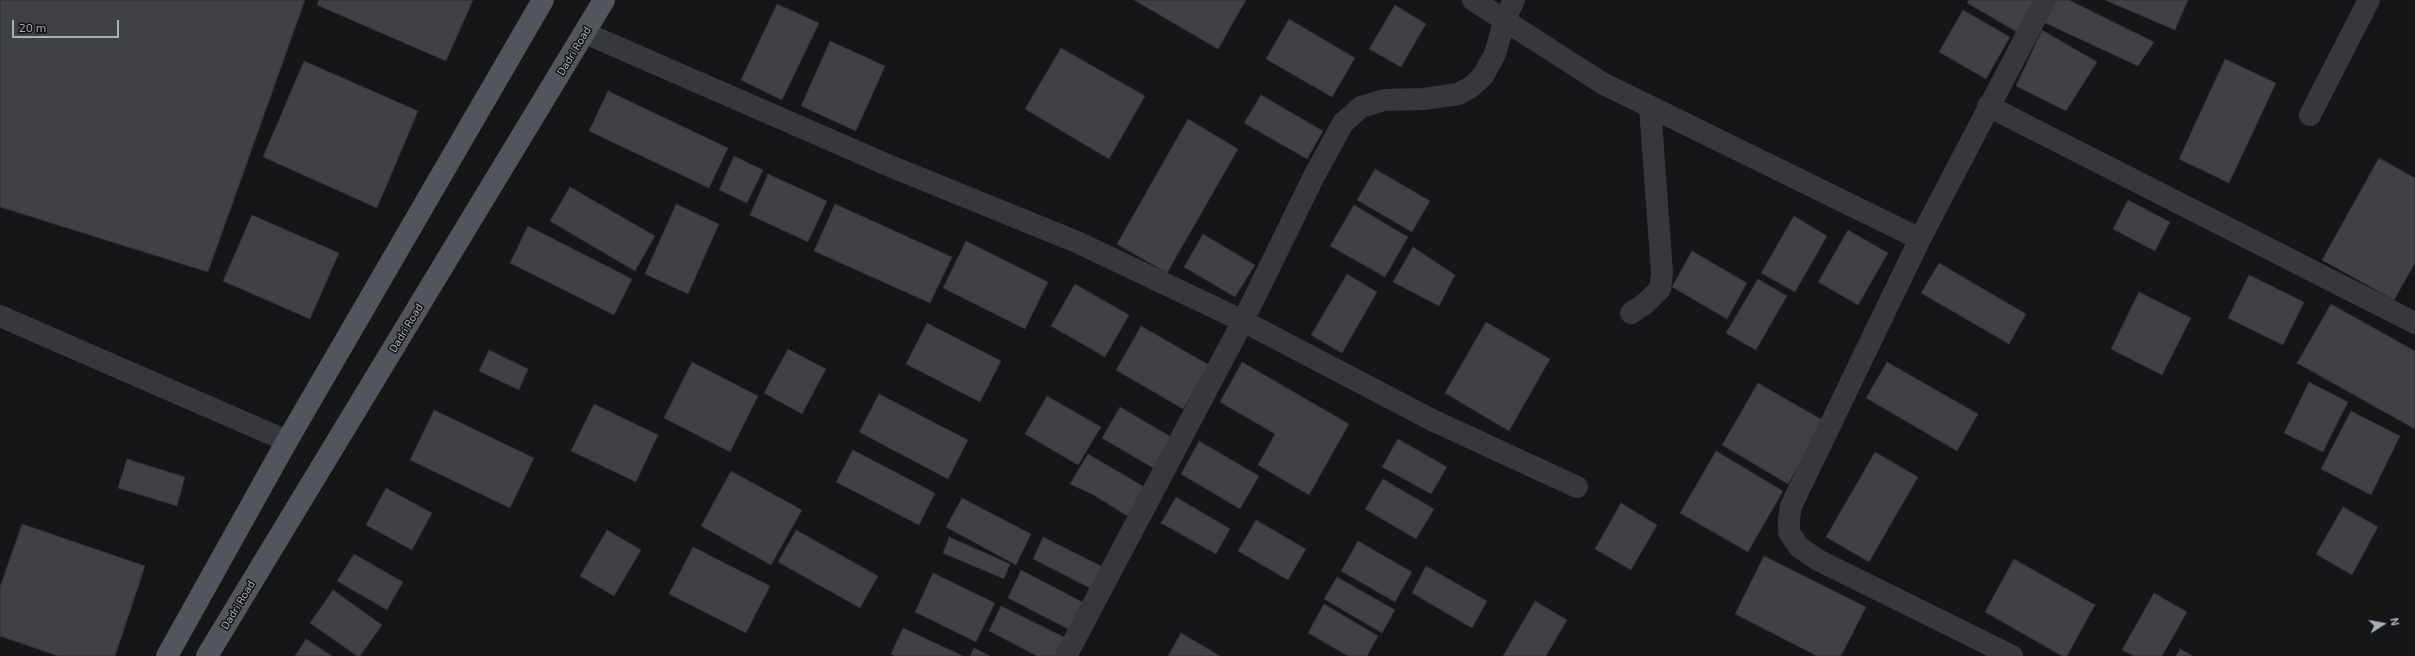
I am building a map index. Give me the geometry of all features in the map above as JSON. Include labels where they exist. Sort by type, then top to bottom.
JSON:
[{"type":"main road","points":[[167,656],[287,441],[542,0]]},
{"type":"main road","name":"Dadri Road","points":[[207,656],[604,0]]},
{"type":"street","points":[[1473,0],[1509,9],[1602,83],[1920,239]]},
{"type":"street","points":[[2012,656],[1971,634],[1818,560],[1799,547],[1789,532],[1791,506],[1920,239],[1988,106],[2045,0]]},
{"type":"street","points":[[2310,115],[2369,0]]},
{"type":"street","points":[[1066,656],[1243,322],[1314,176],[1343,123],[1361,106],[1384,100],[1424,99],[1458,94],[1471,87],[1483,76],[1495,54],[1509,9]]},
{"type":"street","points":[[585,33],[890,166],[1077,242],[1243,322],[1432,420],[1577,487]]},
{"type":"street","points":[[1988,106],[2415,323]]},
{"type":"street","points":[[1631,313],[1646,303],[1660,289],[1662,273],[1650,107]]},
{"type":"street","points":[[0,316],[287,441]]},
{"type":"building","points":[[0,0],[305,0],[208,272],[0,207]]},
{"type":"building","points":[[319,0],[473,0],[446,61],[317,5]]},
{"type":"building","points":[[1134,0],[1246,0],[1218,49]]},
{"type":"building","points":[[1969,0],[2038,0],[2019,33],[1967,3]]},
{"type":"building","points":[[2051,0],[2069,0],[2154,42],[2138,66],[2041,21]]},
{"type":"building","points":[[2105,0],[2188,0],[2175,30]]},
{"type":"building","points":[[777,4],[819,23],[782,100],[741,80]]},
{"type":"building","points":[[1395,5],[1426,24],[1401,67],[1369,49]]},
{"type":"building","points":[[1963,10],[2010,37],[1986,79],[1939,52]]},
{"type":"building","points":[[1289,19],[1355,58],[1332,97],[1266,59]]},
{"type":"building","points":[[2042,30],[2097,62],[2066,111],[2016,86]]},
{"type":"building","points":[[830,41],[885,66],[856,131],[801,106]]},
{"type":"building","points":[[1061,48],[1145,96],[1109,159],[1025,109]]},
{"type":"building","points":[[2225,59],[2276,83],[2229,183],[2179,159]]},
{"type":"building","points":[[304,61],[418,111],[377,208],[263,157]]},
{"type":"building","points":[[608,91],[728,148],[709,188],[589,131]]},
{"type":"building","points":[[1261,95],[1323,131],[1307,159],[1244,123]]},
{"type":"building","points":[[1188,119],[1238,149],[1167,273],[1117,244]]},
{"type":"building","points":[[734,156],[763,170],[747,203],[719,190]]},
{"type":"building","points":[[2379,158],[2415,178],[2415,263],[2394,300],[2322,260]]},
{"type":"building","points":[[1375,169],[1430,201],[1412,232],[1357,200]]},
{"type":"building","points":[[768,174],[827,201],[808,242],[750,215]]},
{"type":"building","points":[[570,187],[655,236],[635,271],[550,221]]},
{"type":"building","points":[[2128,200],[2170,222],[2155,251],[2113,229]]},
{"type":"building","points":[[676,204],[719,224],[688,294],[645,274]]},
{"type":"building","points":[[835,204],[952,257],[930,303],[814,251]]},
{"type":"building","points":[[1354,205],[1408,237],[1385,277],[1330,246]]},
{"type":"building","points":[[252,215],[339,253],[310,319],[223,281]]},
{"type":"building","points":[[1794,216],[1827,236],[1795,292],[1761,273]]},
{"type":"building","points":[[528,226],[632,279],[614,315],[510,263]]},
{"type":"building","points":[[1848,230],[1888,253],[1858,305],[1818,282]]},
{"type":"building","points":[[1203,234],[1255,265],[1235,297],[1184,267]]},
{"type":"building","points":[[966,241],[1048,282],[1025,329],[943,288]]},
{"type":"building","points":[[1413,247],[1455,275],[1439,306],[1393,282]]},
{"type":"building","points":[[1692,251],[1747,283],[1727,319],[1672,287]]},
{"type":"building","points":[[1939,263],[2026,314],[2009,344],[1921,293]]},
{"type":"building","points":[[1347,274],[1377,292],[1342,353],[1311,335]]},
{"type":"building","points":[[2249,275],[2304,302],[2283,345],[2228,318]]},
{"type":"building","points":[[1758,279],[1787,296],[1756,350],[1726,333]]},
{"type":"building","points":[[1075,284],[1129,315],[1105,357],[1051,326]]},
{"type":"building","points":[[2139,292],[2191,318],[2162,375],[2111,349]]},
{"type":"building","points":[[2331,304],[2415,351],[2415,429],[2297,363]]},
{"type":"building","points":[[1486,322],[1550,359],[1509,431],[1445,393]]},
{"type":"building","points":[[927,323],[1001,361],[980,402],[906,364]]},
{"type":"building","points":[[1141,326],[1209,365],[1183,409],[1116,370]]},
{"type":"building","points":[[788,349],[826,369],[802,414],[764,393]]},
{"type":"building","points":[[489,350],[528,369],[519,390],[479,371]]},
{"type":"building","points":[[692,362],[758,396],[730,452],[664,418]]},
{"type":"building","points":[[1242,362],[1349,424],[1309,495],[1258,465],[1275,434],[1220,402]]},
{"type":"building","points":[[1887,362],[1978,414],[1957,451],[1866,398]]},
{"type":"building","points":[[2309,382],[2348,402],[2323,452],[2284,433]]},
{"type":"building","points":[[1758,383],[1824,421],[1788,484],[1722,445]]},
{"type":"building","points":[[879,394],[968,440],[948,479],[859,432]]},
{"type":"building","points":[[1047,396],[1101,427],[1078,465],[1025,434]]},
{"type":"building","points":[[594,404],[658,435],[636,482],[571,451]]},
{"type":"building","points":[[1120,407],[1173,438],[1155,469],[1102,438]]},
{"type":"building","points":[[434,410],[534,458],[510,508],[410,460]]},
{"type":"building","points":[[2351,411],[2400,436],[2371,495],[2321,469]]},
{"type":"building","points":[[1398,439],[1447,467],[1431,494],[1382,467]]},
{"type":"building","points":[[1199,441],[1259,476],[1240,509],[1181,474]]},
{"type":"building","points":[[853,450],[935,493],[919,525],[836,482]]},
{"type":"building","points":[[1716,451],[1783,491],[1748,552],[1680,513]]},
{"type":"building","points":[[1875,452],[1918,477],[1869,562],[1826,537]]},
{"type":"building","points":[[1088,454],[1146,488],[1129,517],[1092,494],[1070,484]]},
{"type":"building","points":[[127,459],[185,477],[177,506],[118,488]]},
{"type":"building","points":[[731,471],[802,510],[771,565],[701,526]]},
{"type":"building","points":[[1383,479],[1434,509],[1416,539],[1365,509]]},
{"type":"building","points":[[386,488],[432,513],[412,550],[366,525]]},
{"type":"building","points":[[1176,497],[1230,529],[1216,554],[1161,523]]},
{"type":"building","points":[[962,498],[1031,534],[1016,565],[946,527]]},
{"type":"building","points":[[1621,503],[1657,525],[1631,570],[1595,549]]},
{"type":"building","points":[[2343,507],[2378,527],[2352,575],[2316,554]]},
{"type":"building","points":[[1256,520],[1306,549],[1288,580],[1238,551]]},
{"type":"building","points":[[22,524],[145,566],[115,656],[58,656],[0,636],[0,587]]},
{"type":"building","points":[[607,530],[641,550],[614,596],[580,576]]},
{"type":"building","points":[[796,530],[878,576],[860,608],[778,562]]},
{"type":"building","points":[[949,537],[1010,564],[1004,579],[943,553]]},
{"type":"building","points":[[1043,537],[1103,567],[1092,589],[1033,559]]},
{"type":"building","points":[[1358,541],[1412,572],[1395,602],[1341,571]]},
{"type":"building","points":[[693,547],[770,586],[746,633],[669,594]]},
{"type":"building","points":[[354,554],[403,582],[387,610],[337,581]]},
{"type":"building","points":[[1764,556],[1866,607],[1841,656],[1817,656],[1735,614]]},
{"type":"building","points":[[2014,559],[2095,605],[2067,656],[2062,656],[1985,612]]},
{"type":"building","points":[[1426,566],[1487,601],[1472,628],[1412,593]]},
{"type":"building","points":[[1021,570],[1086,604],[1072,631],[1008,598]]},
{"type":"building","points":[[933,573],[995,603],[976,642],[915,612]]},
{"type":"building","points":[[1337,577],[1395,610],[1382,633],[1324,599]]},
{"type":"building","points":[[333,590],[382,625],[360,656],[357,656],[310,623]]},
{"type":"building","points":[[2154,593],[2187,612],[2162,656],[2134,656],[2122,650]]},
{"type":"building","points":[[1535,601],[1567,620],[1546,656],[1503,656]]},
{"type":"building","points":[[1324,604],[1378,636],[1367,656],[1348,656],[1308,633]]},
{"type":"building","points":[[1001,606],[1066,638],[1057,656],[1037,656],[989,631]]},
{"type":"building","points":[[903,628],[963,656],[895,656],[891,654]]},
{"type":"building","points":[[1181,633],[1220,656],[1168,656]]},
{"type":"building","points":[[306,639],[332,656],[295,656]]},
{"type":"building","points":[[974,648],[990,656],[970,656]]},
{"type":"building","points":[[2180,649],[2193,656],[2176,656]]}]
